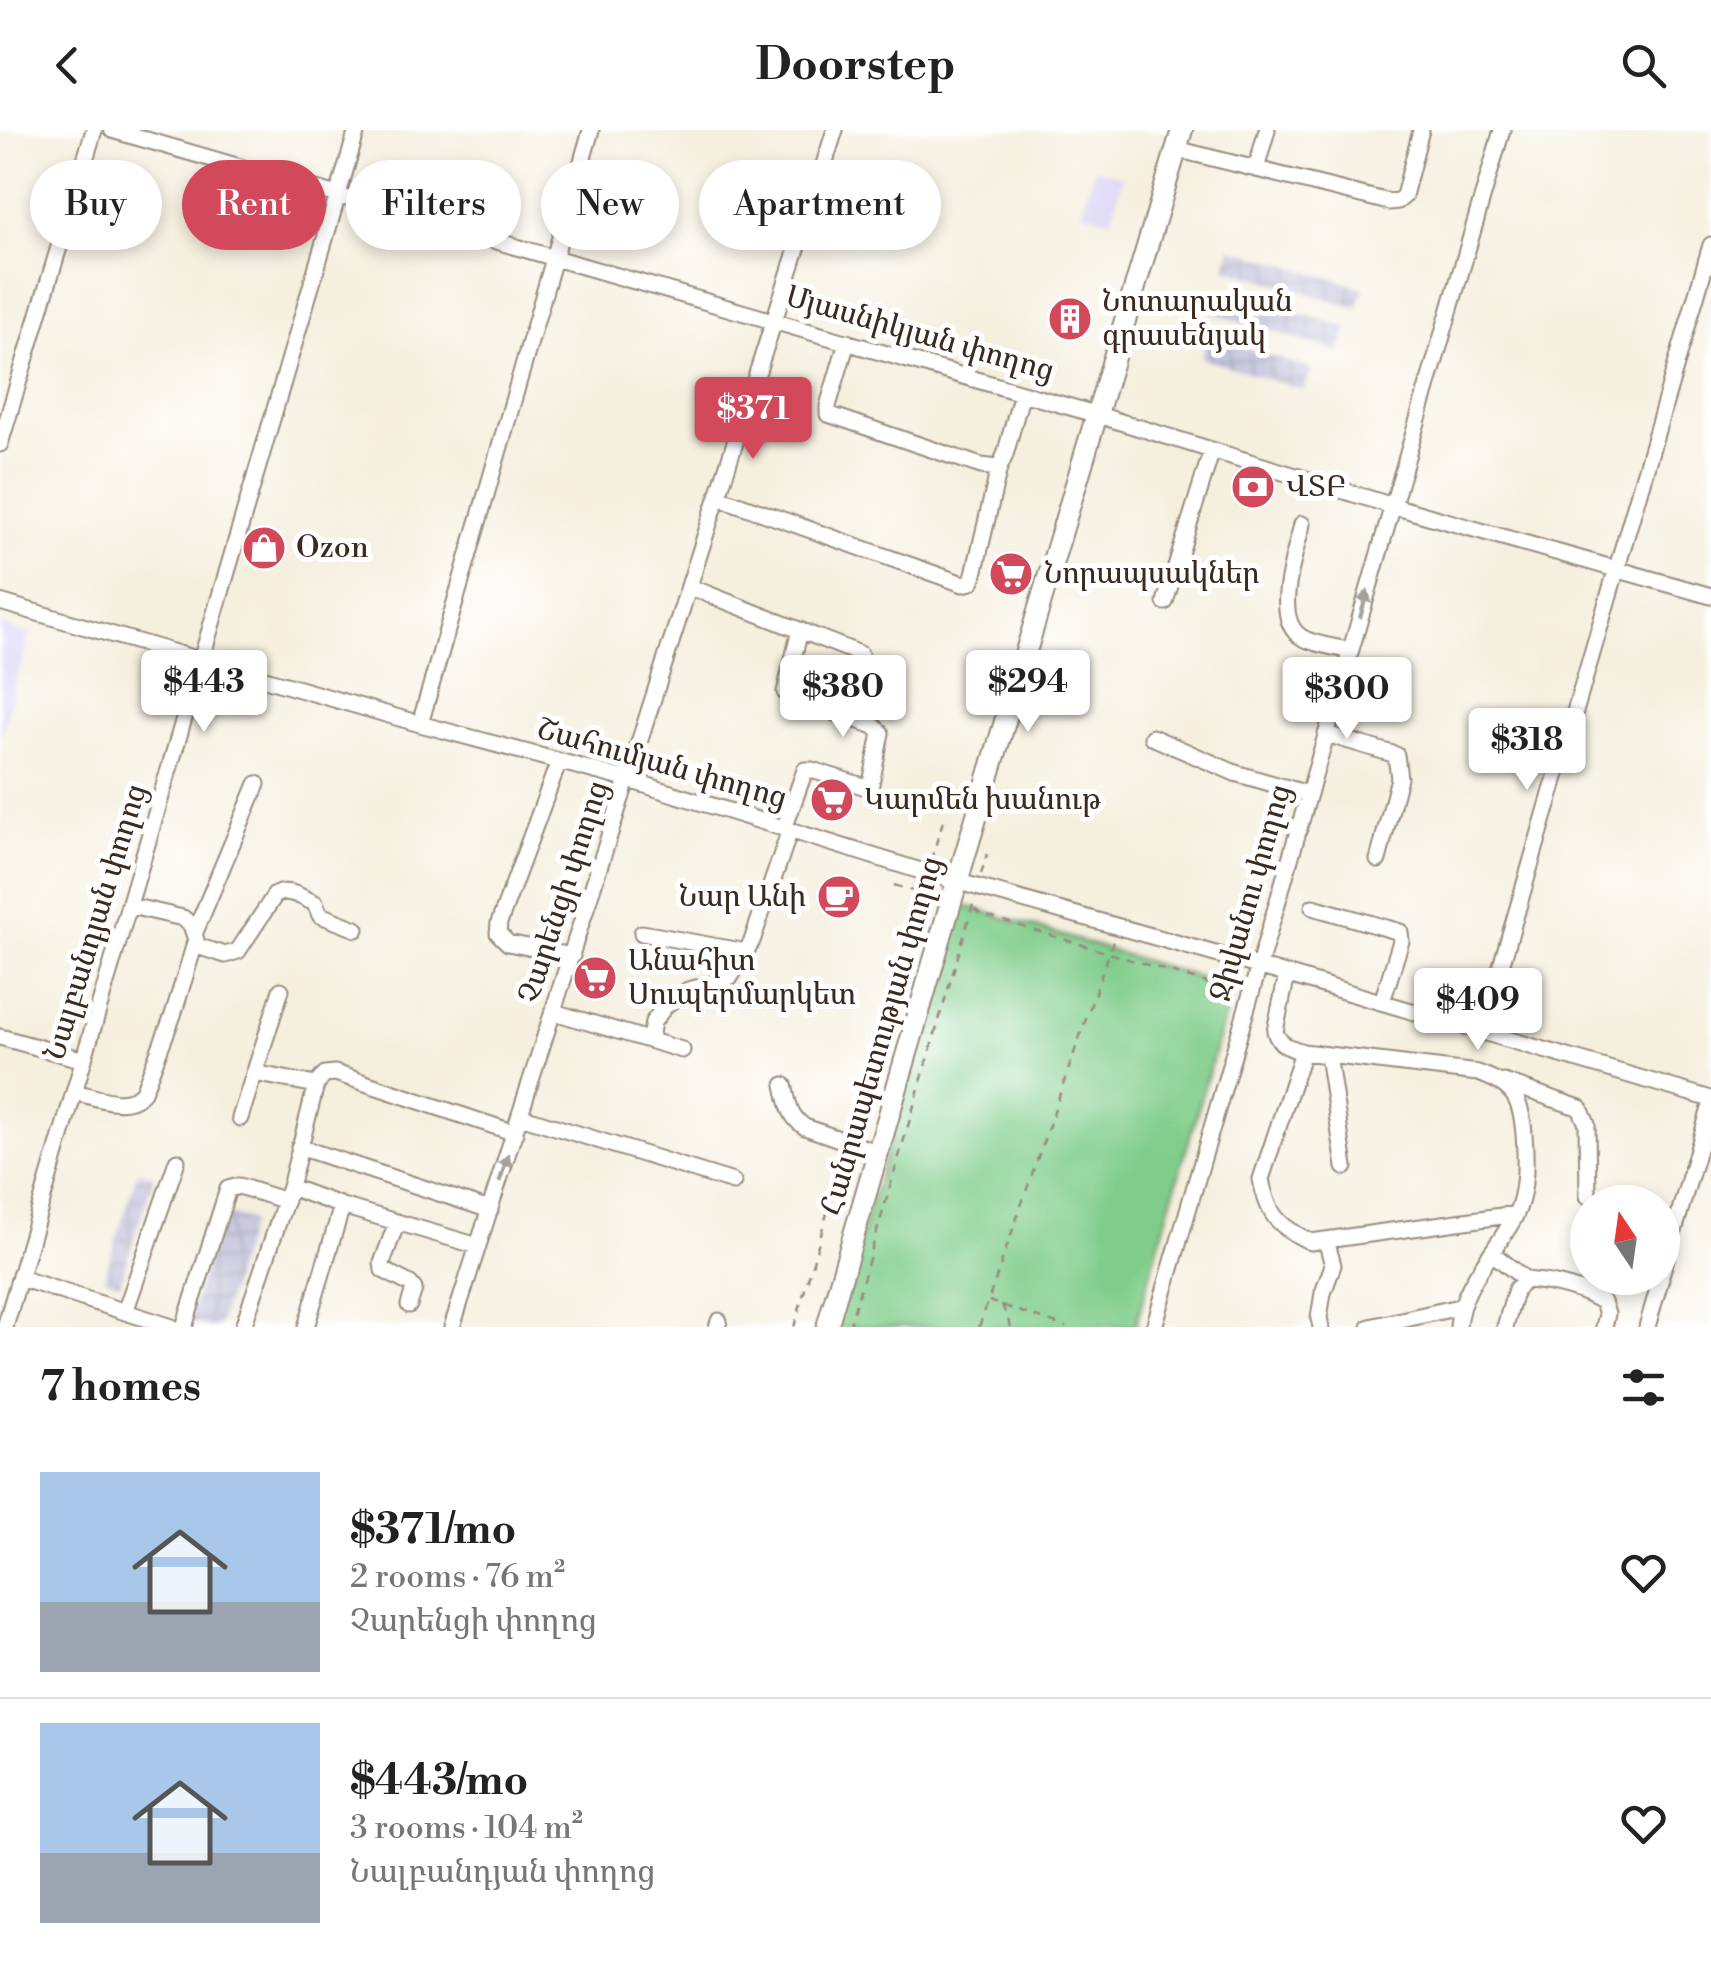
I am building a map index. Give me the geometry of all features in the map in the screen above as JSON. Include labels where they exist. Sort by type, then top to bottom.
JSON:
[{"type":"main road","name":"Հանրապետության փողոց","points":[[827,1327],[879,1152],[965,894],[1179,140]]},
{"type":"street","points":[[0,444],[94,130]]},
{"type":"street","name":"Մյասնիկյան փողոց","points":[[112,130],[1711,596]]},
{"type":"street","name":"Նալբանդյան փողոց","points":[[5,1327],[358,130]]},
{"type":"street","points":[[420,724],[590,130]]},
{"type":"street","name":"Չարենցի փողոց","points":[[452,1327],[835,130]]},
{"type":"street","points":[[1256,169],[1267,130]]},
{"type":"street","points":[[1179,140],[1256,169],[1389,202],[1404,196],[1421,130]]},
{"type":"street","name":"Ջիվանու փողոց","points":[[1154,1327],[1502,130]]},
{"type":"street","points":[[1482,1031],[1711,245]]},
{"type":"street","points":[[848,342],[828,414],[998,468]]},
{"type":"street","points":[[718,497],[963,584],[971,582],[998,468],[1022,393]]},
{"type":"street","points":[[1165,602],[1212,450]]},
{"type":"street","points":[[1302,524],[1285,604],[1288,623],[1302,638],[1350,651]]},
{"type":"street","points":[[690,587],[860,654]]},
{"type":"street","name":"Շահումյան փողոց","points":[[0,602],[420,724],[629,780],[787,829],[965,894],[1118,927],[1258,966],[1711,1102]]},
{"type":"street","points":[[650,1040],[653,1022],[666,1004],[688,990],[731,976],[746,952],[806,770],[866,787],[871,784],[881,733],[874,726],[788,697],[785,692],[800,630]]},
{"type":"street","points":[[1326,734],[1396,755],[1399,778],[1378,860]]},
{"type":"street","points":[[1152,737],[1235,774],[1308,794]]},
{"type":"street","points":[[559,761],[498,933],[508,942],[572,956]]},
{"type":"street","points":[[75,1092],[121,1103],[137,1099],[143,1092],[174,1015],[195,938],[258,784]]},
{"type":"street","points":[[130,906],[184,918],[195,938],[225,955],[238,951],[274,895],[280,892],[315,903],[320,914],[356,929]]},
{"type":"street","points":[[1313,906],[1400,932],[1401,941],[1382,1002]]},
{"type":"street","points":[[642,933],[746,952]]},
{"type":"street","points":[[1287,975],[1275,1026],[1276,1037],[1284,1045],[1303,1052],[1478,1073],[1580,1108],[1587,1124],[1588,1185]]},
{"type":"street","points":[[240,1118],[280,990]]},
{"type":"street","points":[[554,1012],[682,1050]]},
{"type":"street","points":[[0,1037],[84,1060]]},
{"type":"street","points":[[1303,1052],[1261,1179],[1271,1212],[1286,1230],[1311,1242],[1516,1214]]},
{"type":"street","points":[[1328,1055],[1345,1167]]},
{"type":"street","points":[[254,1074],[316,1085]]},
{"type":"street","points":[[243,1327],[288,1194],[316,1085],[324,1074],[336,1074],[515,1133]]},
{"type":"street","points":[[1458,1327],[1459,1307],[1516,1214],[1526,1165],[1522,1111],[1504,1082]]},
{"type":"street","points":[[784,1084],[796,1122],[879,1152]]},
{"type":"street","points":[[1680,1211],[1711,1102]]},
{"type":"street","points":[[520,1116],[733,1182]]},
{"type":"street","points":[[299,1147],[490,1210]]},
{"type":"street","points":[[125,1312],[176,1161]]},
{"type":"street","points":[[184,1327],[228,1188],[239,1186],[342,1206],[478,1246]]},
{"type":"street","points":[[306,1327],[342,1206]]},
{"type":"street","points":[[397,1222],[382,1263],[384,1270],[414,1288],[409,1305]]},
{"type":"street","points":[[1321,1327],[1323,1292],[1334,1265],[1326,1240]]},
{"type":"street","points":[[1492,1253],[1526,1280],[1588,1292],[1604,1302],[1604,1327]]},
{"type":"street","points":[[20,1278],[172,1327]]},
{"type":"street","points":[[1505,1327],[1516,1289],[1526,1280]]},
{"type":"street","points":[[1646,1327],[1656,1295]]},
{"type":"street","points":[[1370,1327],[1459,1307]]},
{"type":"path","points":[[849,1327],[965,894],[988,854]]},
{"type":"path","points":[[894,885],[965,894],[981,914],[1235,991]]},
{"type":"path","points":[[794,1327],[915,924]]},
{"type":"path","points":[[979,1327],[1118,927]]},
{"type":"path","points":[[987,1301],[1066,1327]]},
{"type":"path","points":[[1002,1305],[1011,1327]]},
{"type":"shaded area","points":[[1094,168],[1123,176],[1111,220],[1082,212]]},
{"type":"shaded area","points":[[1231,248],[1364,288],[1357,308],[1225,268]]},
{"type":"shaded area","points":[[1221,289],[1348,328],[1340,352],[1213,313]]},
{"type":"shaded area","points":[[1208,337],[1311,369],[1304,390],[1201,358]]},
{"type":"shaded area","points":[[0,625],[30,634],[0,738]]},
{"type":"shaded area","points":[[138,1171],[154,1176],[120,1283],[104,1277]]},
{"type":"shaded area","points":[[222,1212],[251,1221],[218,1327],[208,1327],[188,1321]]},
{"type":"green space","points":[[960,904],[1233,988],[1135,1327],[834,1327]]},
{"type":"place","name":"Նոտարական գրասենյակ","points":[[1070,319]]},
{"type":"place","name":"ՎՏԲ","points":[[1253,487]]},
{"type":"place","name":"Ozon","points":[[264,548]]},
{"type":"place","name":"Նորապսակներ","points":[[1011,574]]},
{"type":"place","name":"Կարմեն խանութ","points":[[832,800]]},
{"type":"place","name":"Նար Անի","points":[[839,897]]},
{"type":"place","name":"Անահիտ Սուպերմարկետ","points":[[595,978]]}]
